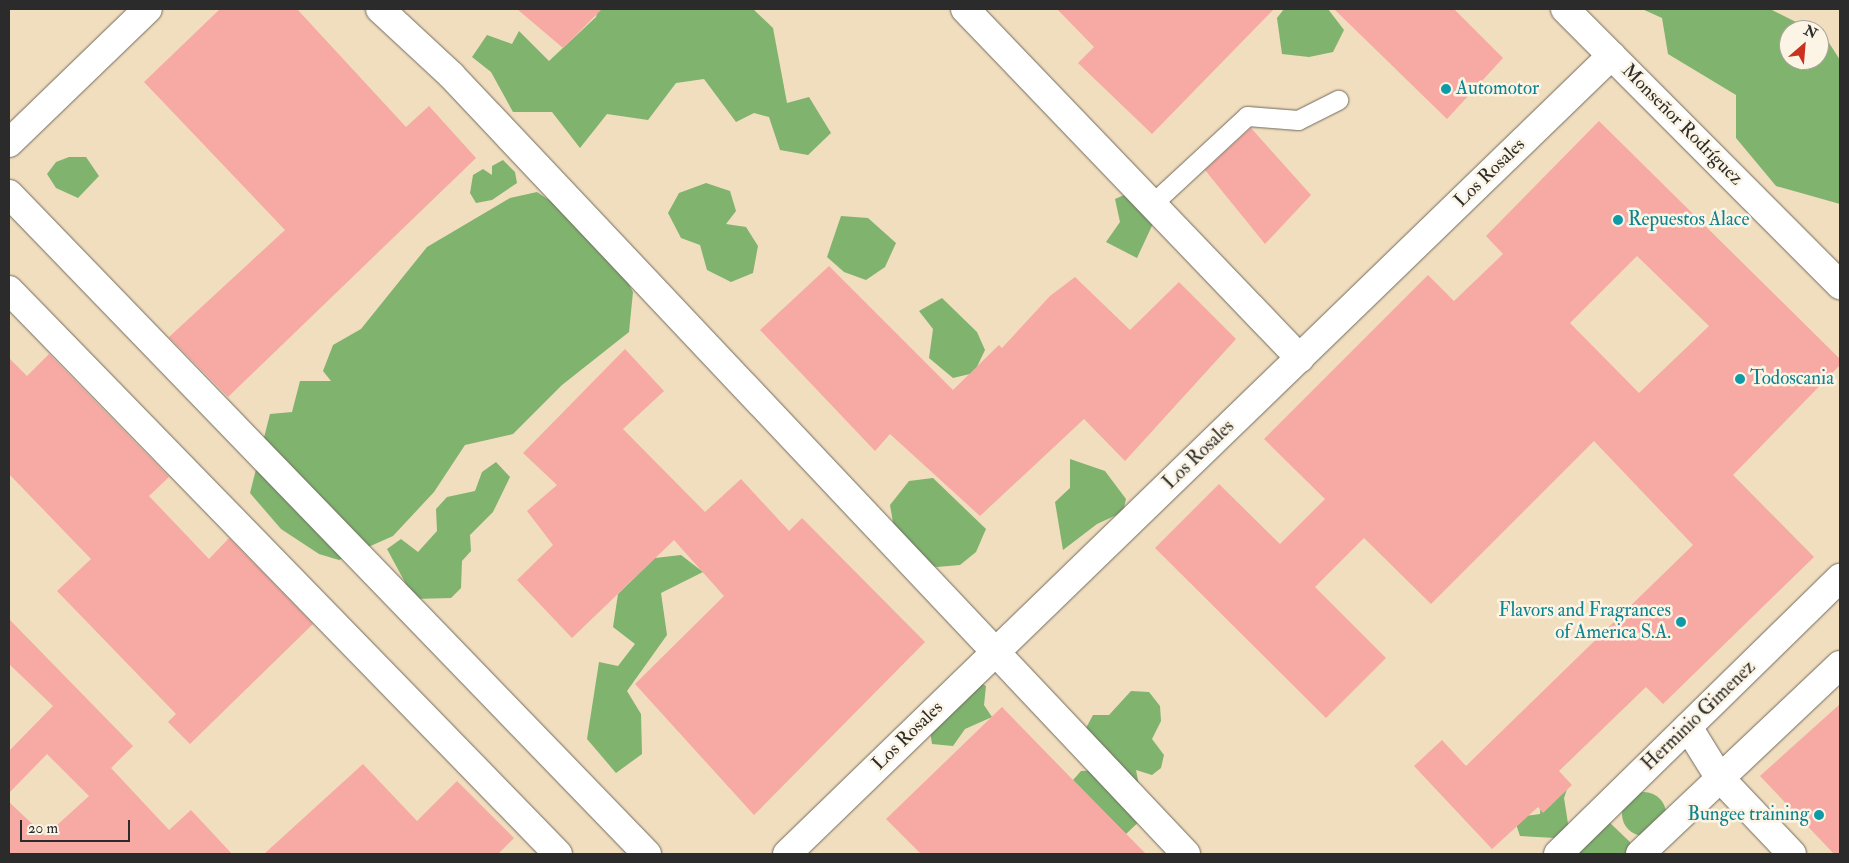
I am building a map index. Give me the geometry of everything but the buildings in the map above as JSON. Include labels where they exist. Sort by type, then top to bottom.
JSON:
[{"type":"street","points":[[9,143],[148,9]]},
{"type":"street","points":[[380,9],[451,75],[1186,854]]},
{"type":"street","points":[[965,9],[1300,358]]},
{"type":"street","name":"Monseñor Rodríguez","points":[[1566,9],[1840,285]]},
{"type":"street","name":"Los Rosales","points":[[787,854],[1612,55]]},
{"type":"street","points":[[9,194],[647,854]]},
{"type":"street","points":[[9,290],[558,854]]},
{"type":"street","name":"Herminio Gimenez","points":[[1558,854],[1840,578]]},
{"type":"street","points":[[1640,854],[1719,777],[1840,665]]},
{"type":"street","points":[[1688,727],[1719,777],[1792,854]]},
{"type":"lane","points":[[1152,204],[1247,116],[1298,120],[1338,100]]},
{"type":"green space","points":[[598,9],[753,9],[773,28],[787,103],[809,97],[831,133],[808,155],[780,150],[769,117],[754,113],[736,122],[704,79],[676,83],[648,120],[607,114],[580,148],[552,112],[513,112],[491,72],[472,57],[487,35],[512,44],[519,31],[549,61],[596,17]]},
{"type":"green space","points":[[1284,9],[1328,9],[1344,30],[1333,52],[1309,57],[1282,54],[1277,18]]},
{"type":"green space","points":[[1642,9],[1770,9],[1792,20],[1779,20],[1779,70],[1829,70],[1829,43],[1840,60],[1840,204],[1776,186],[1736,138],[1736,95],[1668,54],[1662,18]]},
{"type":"green space","points":[[69,157],[86,157],[99,176],[78,198],[56,188],[47,174],[56,162]]},
{"type":"green space","points":[[503,160],[515,172],[517,183],[492,200],[476,203],[470,193],[473,175],[483,169],[492,175],[492,166]]},
{"type":"green space","points":[[706,183],[730,191],[736,211],[726,224],[746,227],[758,246],[753,273],[731,282],[707,270],[700,245],[681,238],[668,213],[679,193]]},
{"type":"green space","points":[[537,192],[603,236],[633,292],[629,332],[562,385],[513,434],[465,445],[434,492],[393,536],[339,560],[319,554],[281,529],[250,493],[270,414],[292,412],[300,381],[331,381],[323,371],[333,345],[361,329],[427,247],[510,198]]},
{"type":"green space","points":[[1131,192],[1157,215],[1137,258],[1106,242],[1120,222],[1115,199]]},
{"type":"green space","points":[[841,216],[868,218],[896,243],[885,267],[866,280],[844,272],[827,257]]},
{"type":"green space","points":[[942,298],[977,332],[985,350],[974,373],[953,378],[929,358],[933,329],[919,311]]},
{"type":"green space","points":[[1070,459],[1105,471],[1126,499],[1123,512],[1097,524],[1063,550],[1055,502],[1070,488]]},
{"type":"green space","points":[[496,462],[510,477],[493,512],[470,535],[471,551],[462,561],[461,588],[451,598],[414,599],[387,549],[401,539],[418,552],[437,531],[436,509],[447,497],[475,491],[482,472]]},
{"type":"green space","points":[[933,478],[986,529],[976,552],[960,565],[937,567],[907,556],[895,534],[890,505],[909,481]]},
{"type":"green space","points":[[681,555],[703,572],[661,593],[667,635],[627,691],[641,714],[642,754],[616,773],[587,739],[599,662],[618,666],[635,644],[613,627],[618,594],[655,558]]},
{"type":"green space","points":[[979,682],[986,686],[984,705],[992,717],[965,729],[953,746],[932,744],[930,731]]},
{"type":"green space","points":[[1131,691],[1149,692],[1160,706],[1161,721],[1152,739],[1164,755],[1161,768],[1152,775],[1136,770],[1145,816],[1126,834],[1073,780],[1081,771],[1102,770],[1083,743],[1086,728],[1093,715],[1109,715]]},
{"type":"green space","points":[[1567,789],[1564,798],[1569,830],[1555,838],[1520,836],[1516,824],[1525,816],[1540,814],[1541,800]]},
{"type":"green space","points":[[1648,792],[1660,798],[1665,805],[1665,823],[1660,830],[1653,835],[1640,836],[1632,833],[1625,826],[1622,810],[1625,802],[1632,795]]},
{"type":"green space","points":[[1609,822],[1630,842],[1631,854],[1572,854]]},
{"type":"place","name":"Automotor","points":[[1446,89]]},
{"type":"place","name":"Repuestos Alace","points":[[1618,220]]},
{"type":"place","name":"Todoscania","points":[[1740,379]]},
{"type":"place","name":"Flavors and Fragrances of America S.A.","points":[[1681,622]]},
{"type":"place","name":"Bungee training","points":[[1819,815]]}]
